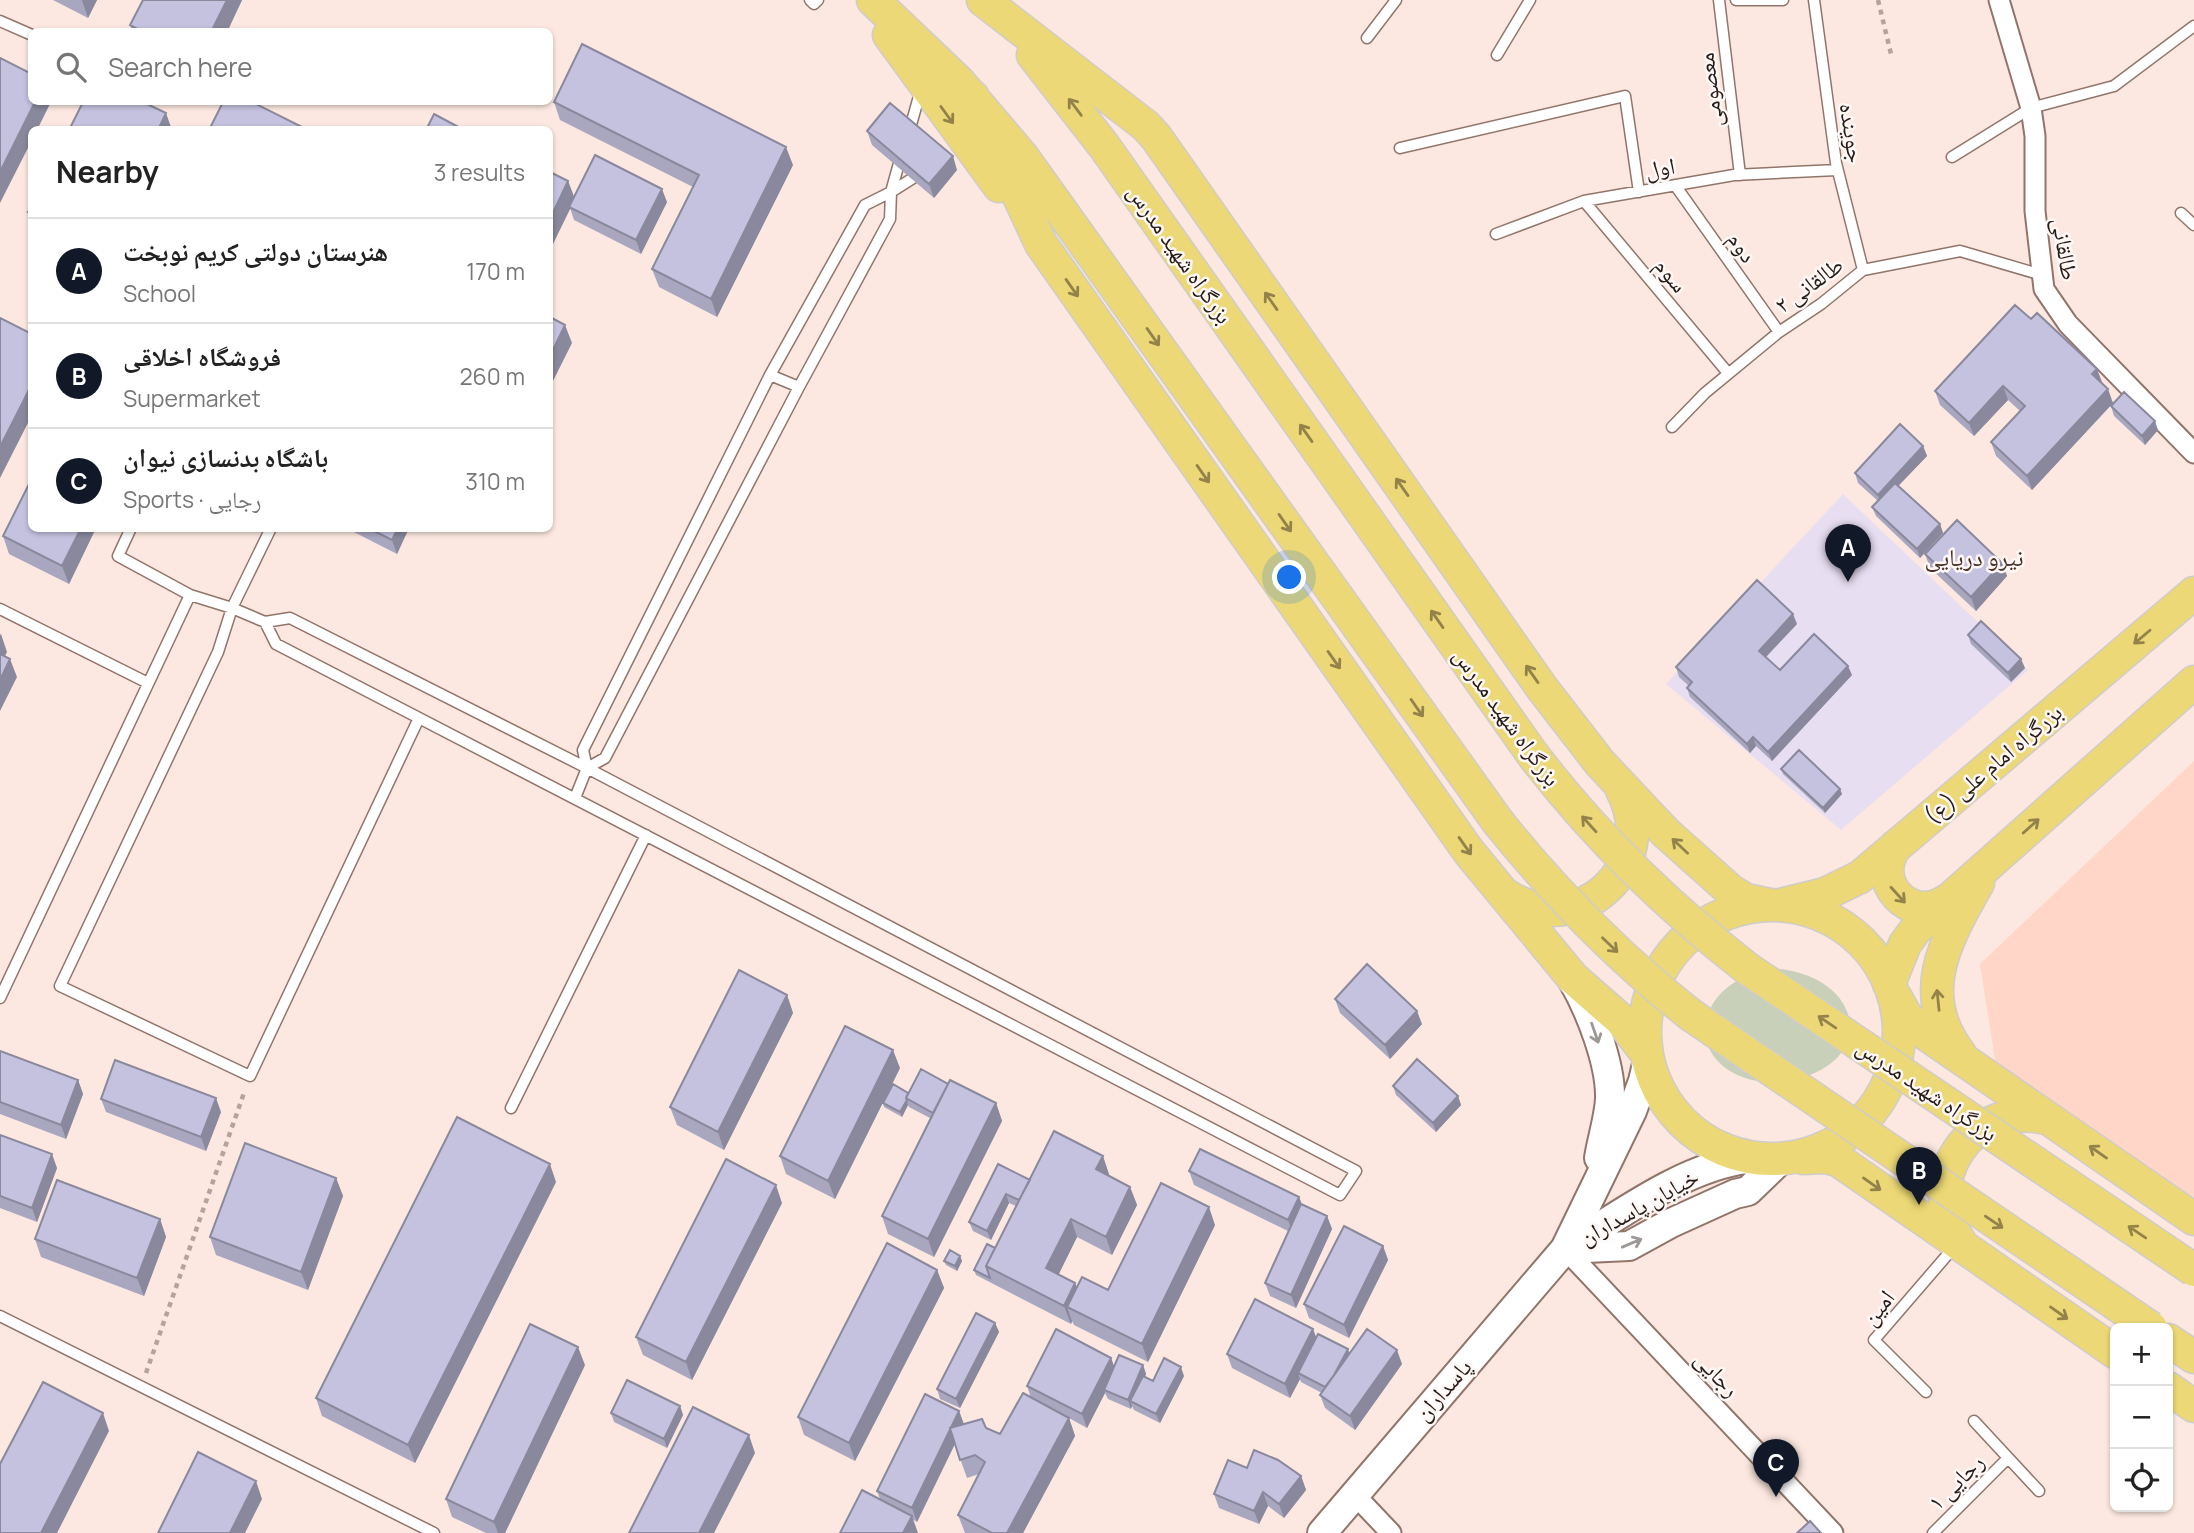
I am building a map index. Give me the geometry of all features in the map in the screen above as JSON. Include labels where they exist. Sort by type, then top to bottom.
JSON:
[{"type":"highway","points":[[864,0],[923,82],[963,148],[1041,244],[1469,852],[1567,970],[1625,1024],[1647,1057],[1664,1099],[1687,1127],[1717,1147],[1773,1159],[1824,1157],[1838,1160],[2110,1349]]},
{"type":"highway","points":[[873,0],[973,97],[1023,156],[1498,822],[1590,926],[1646,978],[1714,1033],[2144,1323]]},
{"type":"highway","name":"بزرگراه شهید مدرس","points":[[983,0],[1058,84],[1115,162],[1532,755],[1579,813],[1625,862],[1680,914],[1748,969],[2194,1270]]},
{"type":"highway","name":"بزرگراه شهید مدرس","points":[[983,0],[1146,126],[1156,137],[1542,688],[1588,749],[1666,833],[1731,891],[1746,900],[1806,910],[1824,916],[1844,928],[1871,953],[1911,1022],[2194,1219]]},
{"type":"highway","points":[[973,97],[1041,244]]},
{"type":"highway","name":"بزرگراه امام علی (ع)","points":[[1647,1057],[1646,1017],[1651,993],[1674,950],[1696,930],[1717,917],[1746,908],[1809,899],[1846,886],[1860,877],[2194,593]]},
{"type":"highway","points":[[1773,1159],[1811,1154],[1838,1141],[1861,1123],[1880,1099],[1891,1078],[1898,1049],[1898,1019],[1890,987],[1911,935],[2194,682]]},
{"type":"highway","points":[[1499,890],[1520,903],[1553,910],[1579,906],[1607,889],[1623,868],[1632,836],[1630,810],[1618,783]]},
{"type":"highway","points":[[1896,846],[1889,857],[1886,870],[1888,883],[1895,894],[1904,903],[1916,908],[1936,907],[1946,901]]},
{"type":"highway","points":[[1965,1061],[1952,1044],[1941,1018],[1937,977],[1946,943],[1990,863]]},
{"type":"highway","points":[[1959,1244],[1949,1222],[1944,1195],[1949,1168],[1962,1145],[1982,1127],[2000,1119],[2026,1115],[2050,1119]]},
{"type":"highway","points":[[2173,1343],[2194,1357]]},
{"type":"highway","points":[[2173,1391],[2194,1406]]},
{"type":"main road","points":[[1567,970],[1587,1010],[1600,1046],[1609,1086],[1609,1104],[1592,1194]]},
{"type":"main road","name":"خیابان پاسداران","points":[[1565,1248],[1637,1099],[1647,1057]]},
{"type":"main road","name":"خیابان پاسداران","points":[[1565,1248],[1658,1192],[1719,1164],[1773,1159]]},
{"type":"main road","name":"پاسداران","points":[[1322,1533],[1565,1248]]},
{"type":"street","name":"طالقانی","points":[[1999,0],[2031,108],[2035,136],[2035,211],[2044,289],[2068,324],[2194,453]]},
{"type":"street","name":"رجایی","points":[[1565,1248],[1833,1533]]},
{"type":"street","points":[[1354,1494],[1391,1533]]},
{"type":"lane","points":[[810,0],[814,4],[818,0]]},
{"type":"lane","points":[[1367,38],[1396,0]]},
{"type":"lane","points":[[1497,55],[1530,0]]},
{"type":"lane","name":"معصومی","points":[[1719,0],[1740,175]]},
{"type":"lane","points":[[1736,0],[1783,0]]},
{"type":"lane","name":"جوینده","points":[[1814,0],[1837,170],[1863,270]]},
{"type":"lane","points":[[0,21],[28,33]]},
{"type":"lane","points":[[1952,157],[2031,108],[2114,86],[2194,26]]},
{"type":"lane","points":[[587,768],[605,758],[890,219],[891,191],[923,82]]},
{"type":"lane","points":[[1400,148],[1625,96],[1639,191]]},
{"type":"lane","points":[[575,798],[587,768],[583,750],[770,375],[865,205],[935,165]]},
{"type":"lane","name":"اول","points":[[1496,234],[1584,201],[1740,175],[1837,170]]},
{"type":"lane","name":"دوم","points":[[1675,185],[1779,332]]},
{"type":"lane","name":"سوم","points":[[1584,201],[1728,373]]},
{"type":"lane","points":[[2181,213],[2194,225]]},
{"type":"lane","name":"طالقانی ۲","points":[[1672,427],[1728,373],[1863,270],[1960,251],[2042,275]]},
{"type":"lane","points":[[770,375],[799,387]]},
{"type":"lane","points":[[129,532],[118,556],[190,595],[265,622],[290,618],[587,768],[1356,1171],[1339,1195],[276,643],[265,622]]},
{"type":"lane","points":[[269,532],[232,608],[218,652],[60,986],[250,1076],[419,718]]},
{"type":"lane","points":[[0,998],[190,595]]},
{"type":"lane","points":[[0,609],[148,683]]},
{"type":"lane","points":[[511,1108],[646,835]]},
{"type":"lane","name":"امین","points":[[1926,1392],[1874,1340],[1959,1244]]},
{"type":"lane","points":[[0,1316],[434,1533]]},
{"type":"lane","points":[[1974,1421],[2039,1491]]},
{"type":"lane","name":"رجایی ۱","points":[[1933,1533],[2007,1458]]},
{"type":"path","points":[[1878,0],[1891,54]]},
{"type":"path","points":[[142,1387],[250,1076]]},
{"type":"shaded area","points":[[1843,494],[2028,670],[1841,830],[1666,684]]},
{"type":"shaded area","points":[[2194,761],[2194,1212],[1997,1073],[1980,964]]},
{"type":"green space","points":[[1781,969],[1810,977],[1831,990],[1845,1006],[1850,1024],[1847,1042],[1836,1059],[1817,1072],[1766,1083],[1735,1074],[1717,1060],[1707,1042],[1706,1022],[1713,1003],[1728,987],[1751,975]]},
{"type":"building","points":[[143,0],[227,0],[213,28],[136,28],[130,25]]},
{"type":"building","points":[[582,44],[786,147],[711,299],[652,269],[699,175],[554,102]]},
{"type":"building","points":[[0,58],[28,72],[28,105],[34,105],[0,172]]},
{"type":"building","points":[[890,103],[953,156],[929,184],[867,131]]},
{"type":"building","points":[[82,105],[149,105],[166,113],[160,126],[71,126]]},
{"type":"building","points":[[222,105],[258,105],[300,126],[211,126]]},
{"type":"building","points":[[434,114],[456,126],[428,126]]},
{"type":"building","points":[[595,155],[662,189],[636,240],[569,207]]},
{"type":"building","points":[[553,174],[568,181],[553,213]]},
{"type":"building","points":[[2015,305],[2031,319],[2037,313],[2097,369],[2092,374],[2108,389],[2027,476],[1991,442],[2025,406],[2003,386],[1969,423],[1935,391]]},
{"type":"building","points":[[0,318],[28,332],[28,392],[0,447]]},
{"type":"building","points":[[553,319],[565,325],[553,350]]},
{"type":"building","points":[[2124,392],[2155,421],[2142,436],[2111,406]]},
{"type":"building","points":[[1900,424],[1923,446],[1878,495],[1855,473]]},
{"type":"building","points":[[1895,483],[1940,524],[1917,549],[1872,507]]},
{"type":"building","points":[[28,486],[28,532],[79,532],[62,566],[3,536]]},
{"type":"building","points":[[1957,520],[2002,563],[1971,597],[1925,554]]},
{"type":"building","points":[[376,532],[396,532],[392,540]]},
{"type":"building","points":[[1757,580],[1793,614],[1759,651],[1780,670],[1814,634],[1848,666],[1768,752],[1753,737],[1747,744],[1687,688],[1692,682],[1676,667]]},
{"type":"building","points":[[1981,621],[2021,659],[2008,673],[1968,635]]},
{"type":"building","points":[[0,654],[10,659],[0,680]]},
{"type":"building","points":[[1799,750],[1840,789],[1823,808],[1781,769]]},
{"type":"building","points":[[1367,964],[1417,1011],[1385,1045],[1335,999]]},
{"type":"building","points":[[739,970],[787,995],[718,1132],[670,1107]]},
{"type":"building","points":[[845,1026],[893,1050],[828,1181],[780,1156]]},
{"type":"building","points":[[0,1051],[78,1080],[61,1125],[0,1102]]},
{"type":"building","points":[[1417,1059],[1458,1096],[1433,1123],[1393,1086]]},
{"type":"building","points":[[115,1060],[216,1098],[201,1137],[101,1099]]},
{"type":"building","points":[[921,1069],[948,1084],[933,1113],[906,1098]]},
{"type":"building","points":[[950,1080],[996,1103],[928,1239],[882,1216]]},
{"type":"building","points":[[893,1084],[908,1093],[900,1112],[883,1103]]},
{"type":"building","points":[[457,1117],[550,1164],[408,1445],[316,1398]]},
{"type":"building","points":[[1054,1131],[1103,1156],[1096,1169],[1130,1187],[1106,1237],[1071,1219],[1046,1268],[1075,1283],[1064,1306],[986,1266]]},
{"type":"building","points":[[0,1135],[52,1154],[32,1208],[0,1196]]},
{"type":"building","points":[[245,1143],[336,1178],[301,1272],[210,1237]]},
{"type":"building","points":[[1200,1149],[1299,1197],[1288,1220],[1189,1171]]},
{"type":"building","points":[[726,1159],[776,1185],[686,1362],[636,1337]]},
{"type":"building","points":[[998,1164],[1030,1180],[1019,1200],[1006,1194],[987,1231],[969,1222]]},
{"type":"building","points":[[57,1180],[160,1219],[137,1278],[35,1239]]},
{"type":"building","points":[[1161,1183],[1209,1207],[1142,1344],[1067,1307],[1082,1277],[1108,1290]]},
{"type":"building","points":[[1301,1204],[1327,1216],[1291,1295],[1265,1283]]},
{"type":"building","points":[[1344,1226],[1383,1246],[1344,1325],[1304,1304]]},
{"type":"building","points":[[887,1243],[937,1270],[849,1443],[798,1417]]},
{"type":"building","points":[[987,1244],[995,1248],[986,1266],[990,1278],[974,1270]]},
{"type":"building","points":[[950,1250],[960,1256],[955,1266],[944,1261]]},
{"type":"building","points":[[1255,1299],[1313,1329],[1285,1384],[1227,1354]]},
{"type":"building","points":[[976,1313],[995,1323],[956,1399],[937,1389]]},
{"type":"building","points":[[530,1324],[578,1347],[494,1522],[446,1499]]},
{"type":"building","points":[[1056,1329],[1111,1358],[1082,1414],[1027,1386]]},
{"type":"building","points":[[1367,1329],[1397,1350],[1350,1416],[1320,1395]]},
{"type":"building","points":[[1318,1334],[1348,1349],[1325,1387],[1298,1373]]},
{"type":"building","points":[[1119,1355],[1143,1365],[1128,1400],[1104,1390]]},
{"type":"building","points":[[1164,1358],[1181,1367],[1156,1414],[1130,1401],[1143,1376],[1153,1381]]},
{"type":"building","points":[[627,1380],[680,1406],[664,1439],[611,1413]]},
{"type":"building","points":[[43,1382],[103,1413],[41,1533],[0,1533],[0,1464]]},
{"type":"building","points":[[1023,1393],[1069,1418],[1007,1533],[992,1533],[958,1515],[985,1462],[975,1455],[960,1460],[950,1428],[982,1419],[986,1428],[1000,1434]]},
{"type":"building","points":[[925,1394],[959,1411],[912,1508],[877,1491]]},
{"type":"building","points":[[693,1407],[749,1435],[699,1533],[629,1533]]},
{"type":"building","points":[[1254,1450],[1278,1460],[1301,1476],[1279,1504],[1263,1492],[1254,1511],[1214,1494],[1228,1460],[1247,1468]]},
{"type":"building","points":[[198,1452],[256,1481],[230,1533],[158,1533]]},
{"type":"building","points":[[862,1490],[912,1516],[903,1533],[840,1533]]},
{"type":"building","points":[[1810,1521],[1821,1533],[1797,1533]]},
{"type":"place","name":"هنرستان دولتی کریم نوبخت","points":[[1848,582]]},
{"type":"place","name":"فروشگاه اخلاقی","points":[[1919,1205]]},
{"type":"place","name":"باشگاه بدنسازی نیوان","points":[[1776,1497]]},
{"type":"district","name":"نیرو دریایی","points":[[1974,558]]}]
